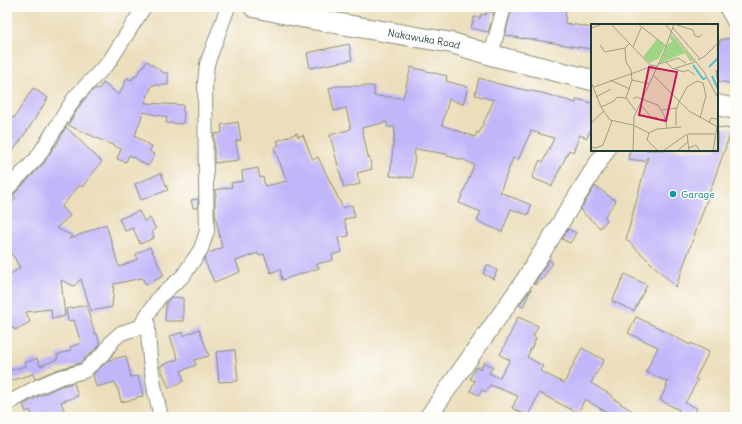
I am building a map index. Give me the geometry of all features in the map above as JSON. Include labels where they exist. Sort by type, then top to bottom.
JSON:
[{"type":"main road","name":"Nakawuka Road","points":[[254,7],[306,18],[452,43],[491,55],[591,80]]},
{"type":"main road","points":[[718,105],[735,109]]},
{"type":"street","points":[[7,189],[37,158],[75,96],[109,62],[144,7]]},
{"type":"street","points":[[7,404],[35,388],[58,378],[84,371],[105,352],[113,340],[121,333],[140,327],[160,296],[183,276],[201,249],[207,231],[205,83],[207,64],[228,7]]},
{"type":"street","points":[[491,55],[504,7]]},
{"type":"street","points":[[726,7],[735,23]]},
{"type":"street","points":[[428,417],[524,281],[605,151]]},
{"type":"street","points":[[147,315],[150,360],[161,417]]},
{"type":"building","points":[[512,7],[541,9],[541,7],[566,7],[565,23],[591,28],[591,49],[524,39],[505,35]]},
{"type":"building","points":[[487,11],[494,13],[488,32],[471,28],[474,17],[480,18],[481,14],[486,15]]},
{"type":"building","points":[[735,37],[735,84],[718,81],[718,49],[720,40]]},
{"type":"building","points":[[349,44],[352,60],[310,68],[307,53]]},
{"type":"building","points":[[147,61],[164,73],[168,73],[168,85],[152,85],[145,103],[183,105],[184,112],[183,124],[166,123],[167,117],[143,112],[135,136],[152,147],[149,151],[155,155],[148,166],[129,155],[126,162],[117,159],[121,149],[68,125],[82,102],[95,88],[98,90],[103,83],[119,95],[127,78],[132,80]]},
{"type":"building","points":[[411,67],[447,76],[446,81],[468,87],[463,104],[449,99],[442,125],[475,137],[477,132],[479,133],[494,100],[475,95],[479,78],[576,103],[577,99],[591,103],[591,128],[587,138],[580,135],[573,152],[569,150],[552,186],[532,178],[540,160],[543,162],[554,138],[531,131],[518,160],[513,158],[500,192],[531,205],[528,215],[511,209],[502,232],[477,221],[481,212],[459,203],[474,165],[464,160],[447,156],[447,154],[415,149],[413,178],[390,176],[395,127],[387,127],[387,122],[362,128],[372,169],[357,173],[360,184],[344,188],[330,135],[351,129],[346,108],[334,111],[329,88],[336,86],[374,86],[374,96],[403,98]]},
{"type":"building","points":[[33,88],[48,98],[7,160],[7,114],[14,118]]},
{"type":"building","points":[[238,122],[241,140],[236,141],[239,160],[214,163],[214,134],[222,133],[221,125]]},
{"type":"building","points":[[66,127],[102,162],[82,187],[80,185],[62,206],[70,216],[56,228],[73,236],[69,239],[106,224],[119,267],[138,259],[136,254],[150,247],[164,276],[146,285],[142,278],[114,284],[112,307],[91,311],[81,279],[74,286],[61,280],[65,316],[52,319],[51,309],[26,312],[30,322],[15,330],[14,328],[7,330],[7,276],[20,268],[14,257],[7,250],[7,208],[16,198],[13,195],[44,163]]},
{"type":"building","name":"Garage","points":[[718,127],[732,129],[676,287],[626,239],[648,157],[644,161],[628,159],[630,151],[718,151]]},
{"type":"building","points":[[297,133],[298,137],[303,135],[313,160],[318,157],[343,208],[352,205],[355,217],[344,219],[349,236],[338,238],[342,252],[332,255],[333,260],[317,264],[319,268],[282,280],[280,269],[271,273],[264,254],[259,256],[258,253],[236,261],[240,272],[214,282],[204,259],[208,253],[222,248],[215,214],[215,190],[232,187],[231,183],[243,181],[242,171],[258,168],[260,178],[263,177],[265,186],[287,181],[274,148],[279,145],[277,141]]},
{"type":"building","points":[[161,173],[168,190],[141,200],[135,184]]},
{"type":"building","points":[[595,186],[616,201],[604,217],[607,220],[600,228],[580,210]]},
{"type":"building","points":[[198,199],[198,208],[193,208],[191,200]]},
{"type":"building","points":[[139,211],[144,221],[150,218],[156,229],[152,231],[154,238],[140,244],[133,228],[125,231],[119,219]]},
{"type":"building","points":[[568,229],[576,233],[570,243],[562,239]]},
{"type":"building","points":[[549,260],[553,263],[542,280],[540,279],[535,285],[534,284]]},
{"type":"building","points":[[487,265],[497,270],[494,279],[483,274]]},
{"type":"building","points":[[625,274],[647,285],[634,311],[612,301]]},
{"type":"building","points":[[531,289],[523,307],[519,305]]},
{"type":"building","points":[[171,297],[183,298],[183,321],[165,321],[166,303]]},
{"type":"building","points":[[86,305],[95,334],[97,334],[100,344],[99,346],[80,363],[56,370],[35,379],[33,374],[7,382],[7,371],[26,366],[25,363],[37,358],[40,366],[58,359],[57,355],[71,350],[70,347],[81,343],[74,320],[68,321],[66,309]]},
{"type":"building","points":[[518,317],[538,326],[533,336],[536,338],[527,357],[543,366],[540,371],[564,383],[582,348],[604,360],[591,383],[643,417],[614,417],[585,399],[578,413],[539,393],[528,416],[512,408],[518,396],[490,385],[486,392],[482,390],[479,395],[470,391],[475,381],[470,379],[476,367],[481,369],[484,362],[493,367],[489,373],[499,378],[510,360],[500,355]]},
{"type":"building","points":[[636,317],[690,345],[691,343],[709,352],[695,379],[698,380],[685,403],[697,408],[692,417],[688,417],[678,412],[679,410],[660,400],[668,382],[646,372],[658,347],[628,333]]},
{"type":"building","points":[[199,329],[209,356],[194,360],[196,365],[181,371],[184,381],[169,388],[160,366],[178,359],[170,336],[183,332],[183,336]]},
{"type":"building","points":[[235,350],[238,381],[219,382],[216,352]]},
{"type":"building","points":[[126,356],[131,377],[138,376],[143,396],[121,402],[115,382],[96,387],[93,374],[109,360]]},
{"type":"building","points":[[74,383],[78,396],[61,402],[67,417],[33,417],[30,410],[26,412],[23,405],[61,386]]},
{"type":"place","name":"Garage","points":[[673,194]]}]
